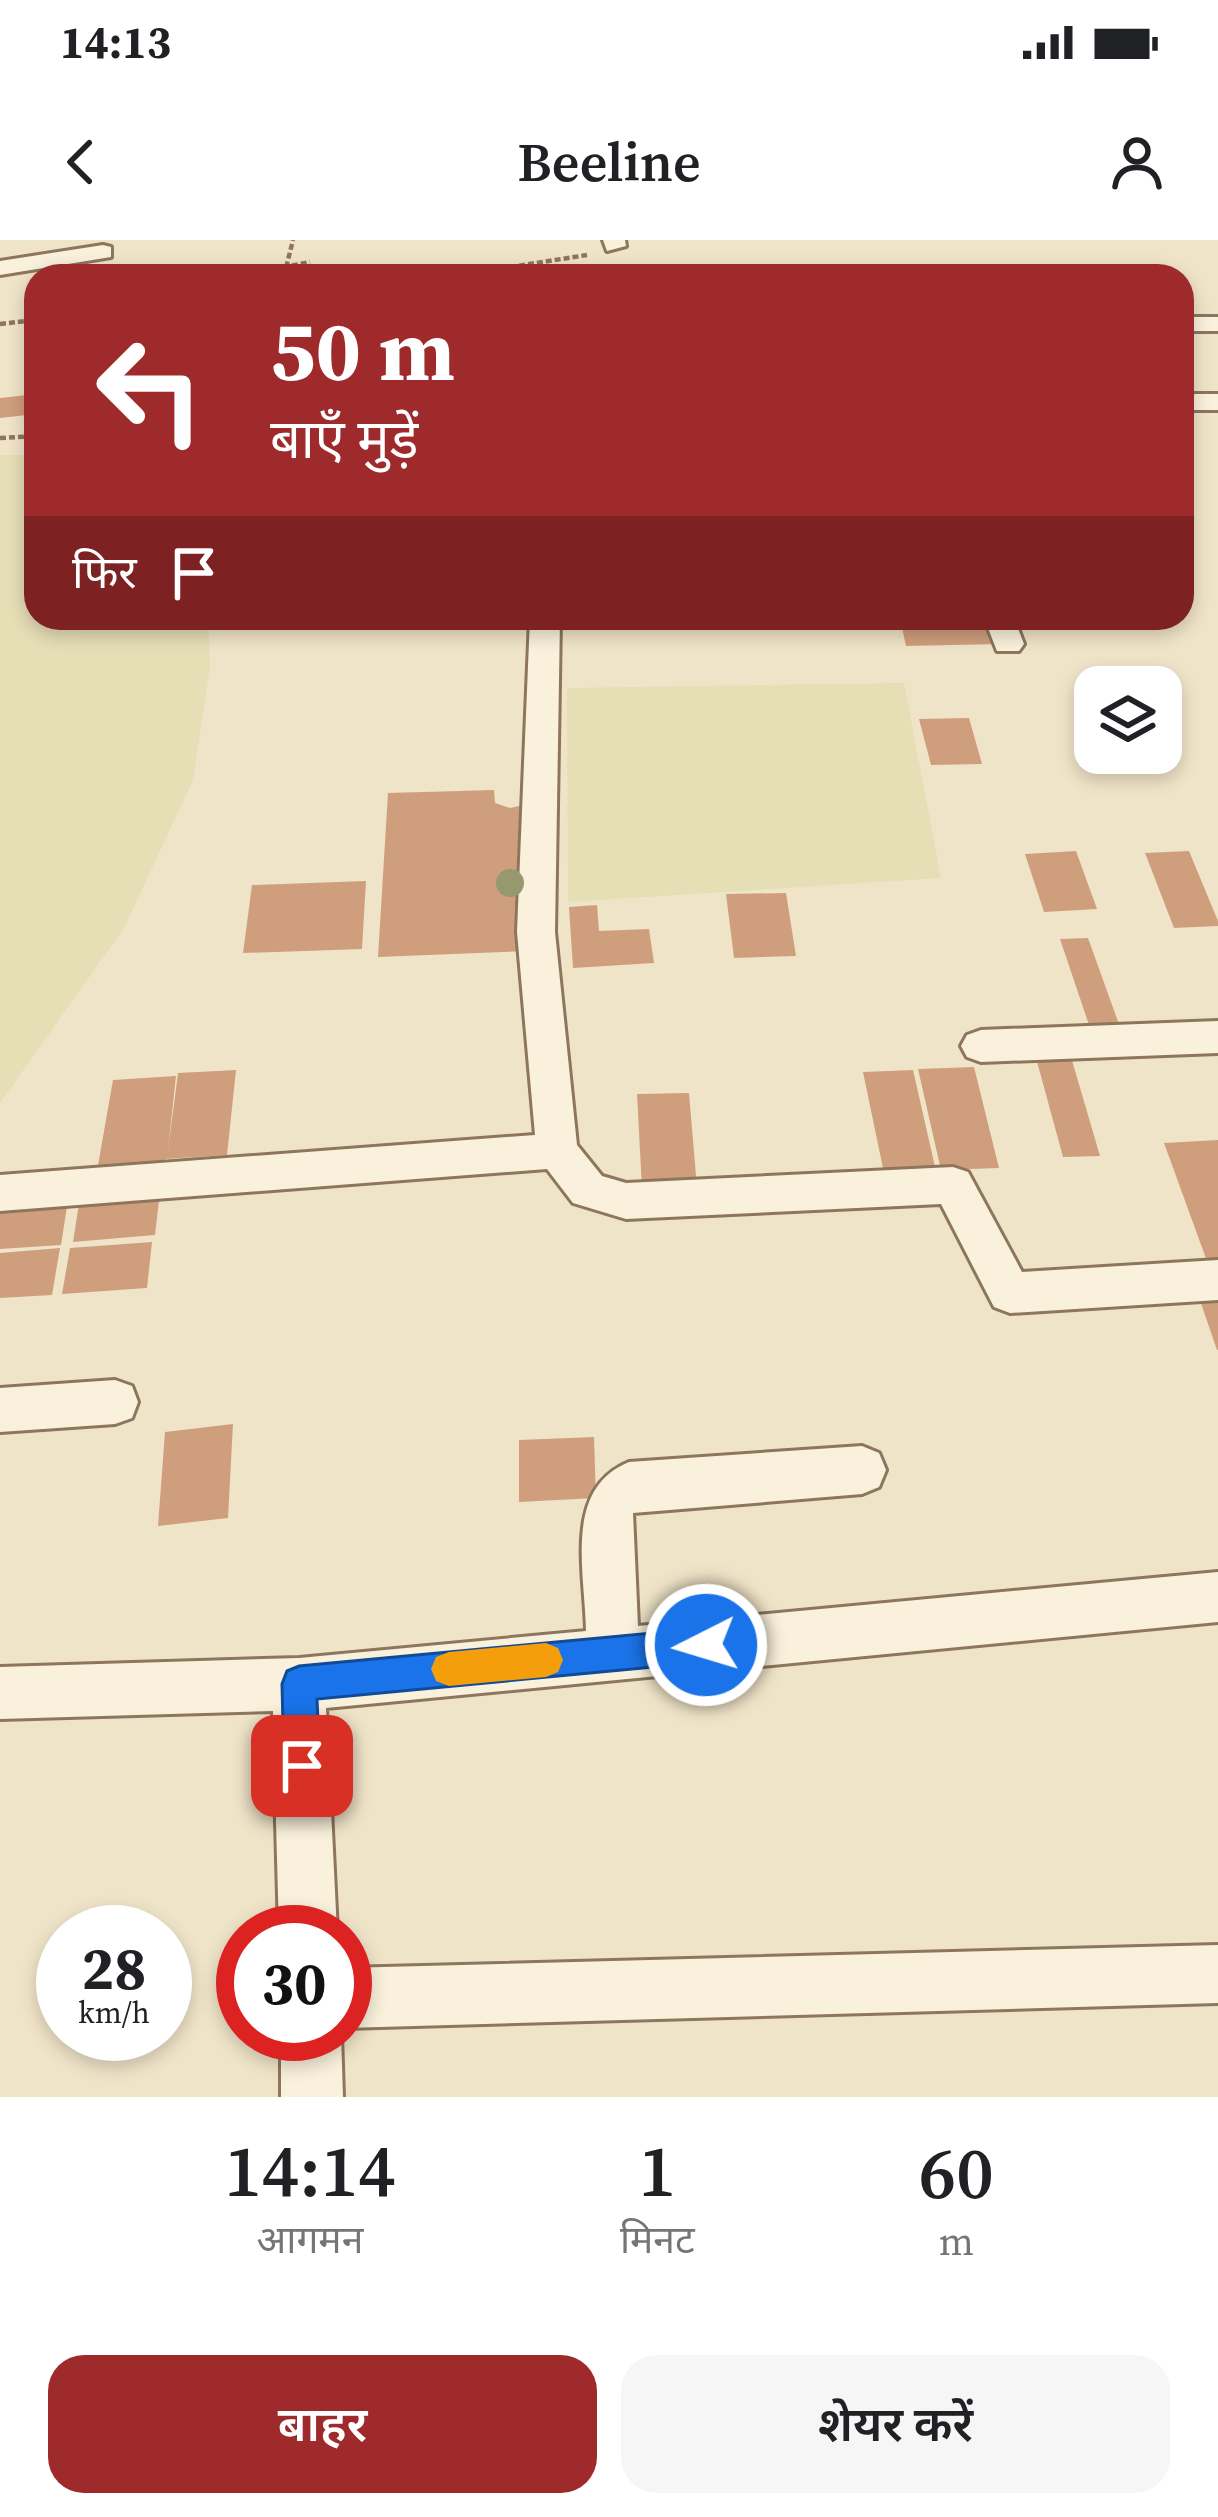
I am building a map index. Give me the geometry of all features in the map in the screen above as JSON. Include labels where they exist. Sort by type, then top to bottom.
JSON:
[{"type":"street","points":[[26,264],[104,252]]},
{"type":"street","points":[[545,630],[536,932],[557,1151],[589,1190],[626,1201],[953,1185],[1010,1293],[1218,1280]]},
{"type":"street","points":[[981,1046],[1218,1037]]},
{"type":"street","points":[[0,1193],[557,1151]]},
{"type":"street","points":[[0,1410],[115,1402]]},
{"type":"street","points":[[613,1654],[608,1512],[614,1498],[629,1486],[862,1470]]},
{"type":"street","points":[[0,1693],[299,1684],[1218,1597]]},
{"type":"street","points":[[299,1684],[307,1905]]},
{"type":"street","points":[[372,1997],[1218,1974]]},
{"type":"street","points":[[311,2061],[312,2097]]},
{"type":"path","points":[[519,264],[567,255],[616,255],[615,243]]},
{"type":"path","points":[[300,264],[310,262]]},
{"type":"shaded area","points":[[0,455],[24,455],[24,630],[208,630],[210,666],[193,780],[124,928],[0,1103]]},
{"type":"shaded area","points":[[904,683],[941,878],[568,902],[567,688]]},
{"type":"building","points":[[24,395],[24,415],[0,418],[0,398]]},
{"type":"building","points":[[903,630],[996,630],[1000,644],[906,646]]},
{"type":"building","points":[[969,718],[982,764],[931,765],[919,719]]},
{"type":"building","points":[[494,790],[495,803],[510,808],[524,805],[527,951],[378,957],[388,793]]},
{"type":"building","points":[[1076,851],[1097,909],[1044,912],[1025,854]]},
{"type":"building","points":[[1189,851],[1218,926],[1174,928],[1145,853]]},
{"type":"building","points":[[366,881],[362,949],[243,953],[252,885]]},
{"type":"building","points":[[786,893],[796,956],[734,958],[726,894]]},
{"type":"building","points":[[597,905],[599,931],[649,929],[654,963],[573,968],[569,907]]},
{"type":"building","points":[[1088,938],[1120,1027],[1090,1028],[1060,939]]},
{"type":"building","points":[[1071,1057],[1100,1156],[1063,1157],[1036,1058]]},
{"type":"building","points":[[974,1067],[999,1168],[941,1170],[918,1069]]},
{"type":"building","points":[[236,1070],[227,1155],[165,1159],[163,1168],[97,1171],[113,1080],[176,1076],[168,1150],[178,1073]]},
{"type":"building","points":[[913,1070],[936,1171],[884,1173],[863,1072]]},
{"type":"building","points":[[689,1093],[697,1188],[642,1189],[637,1094]]},
{"type":"building","points":[[1218,1140],[1218,1263],[1208,1264],[1164,1143]]},
{"type":"building","points":[[160,1192],[155,1235],[73,1242],[80,1197]]},
{"type":"building","points":[[68,1200],[61,1245],[0,1249],[0,1204]]},
{"type":"building","points":[[152,1242],[147,1288],[62,1294],[70,1248]]},
{"type":"building","points":[[60,1248],[52,1295],[0,1298],[0,1253]]},
{"type":"building","points":[[1218,1285],[1218,1350],[1217,1350],[1195,1286]]},
{"type":"building","points":[[233,1424],[228,1518],[158,1526],[165,1432]]},
{"type":"building","points":[[594,1437],[596,1498],[519,1502],[519,1440]]},
{"type":"slow traffic","points":[[449,1669],[546,1660]]},
{"type":"route","points":[[302,1766],[299,1684],[706,1645]]}]
